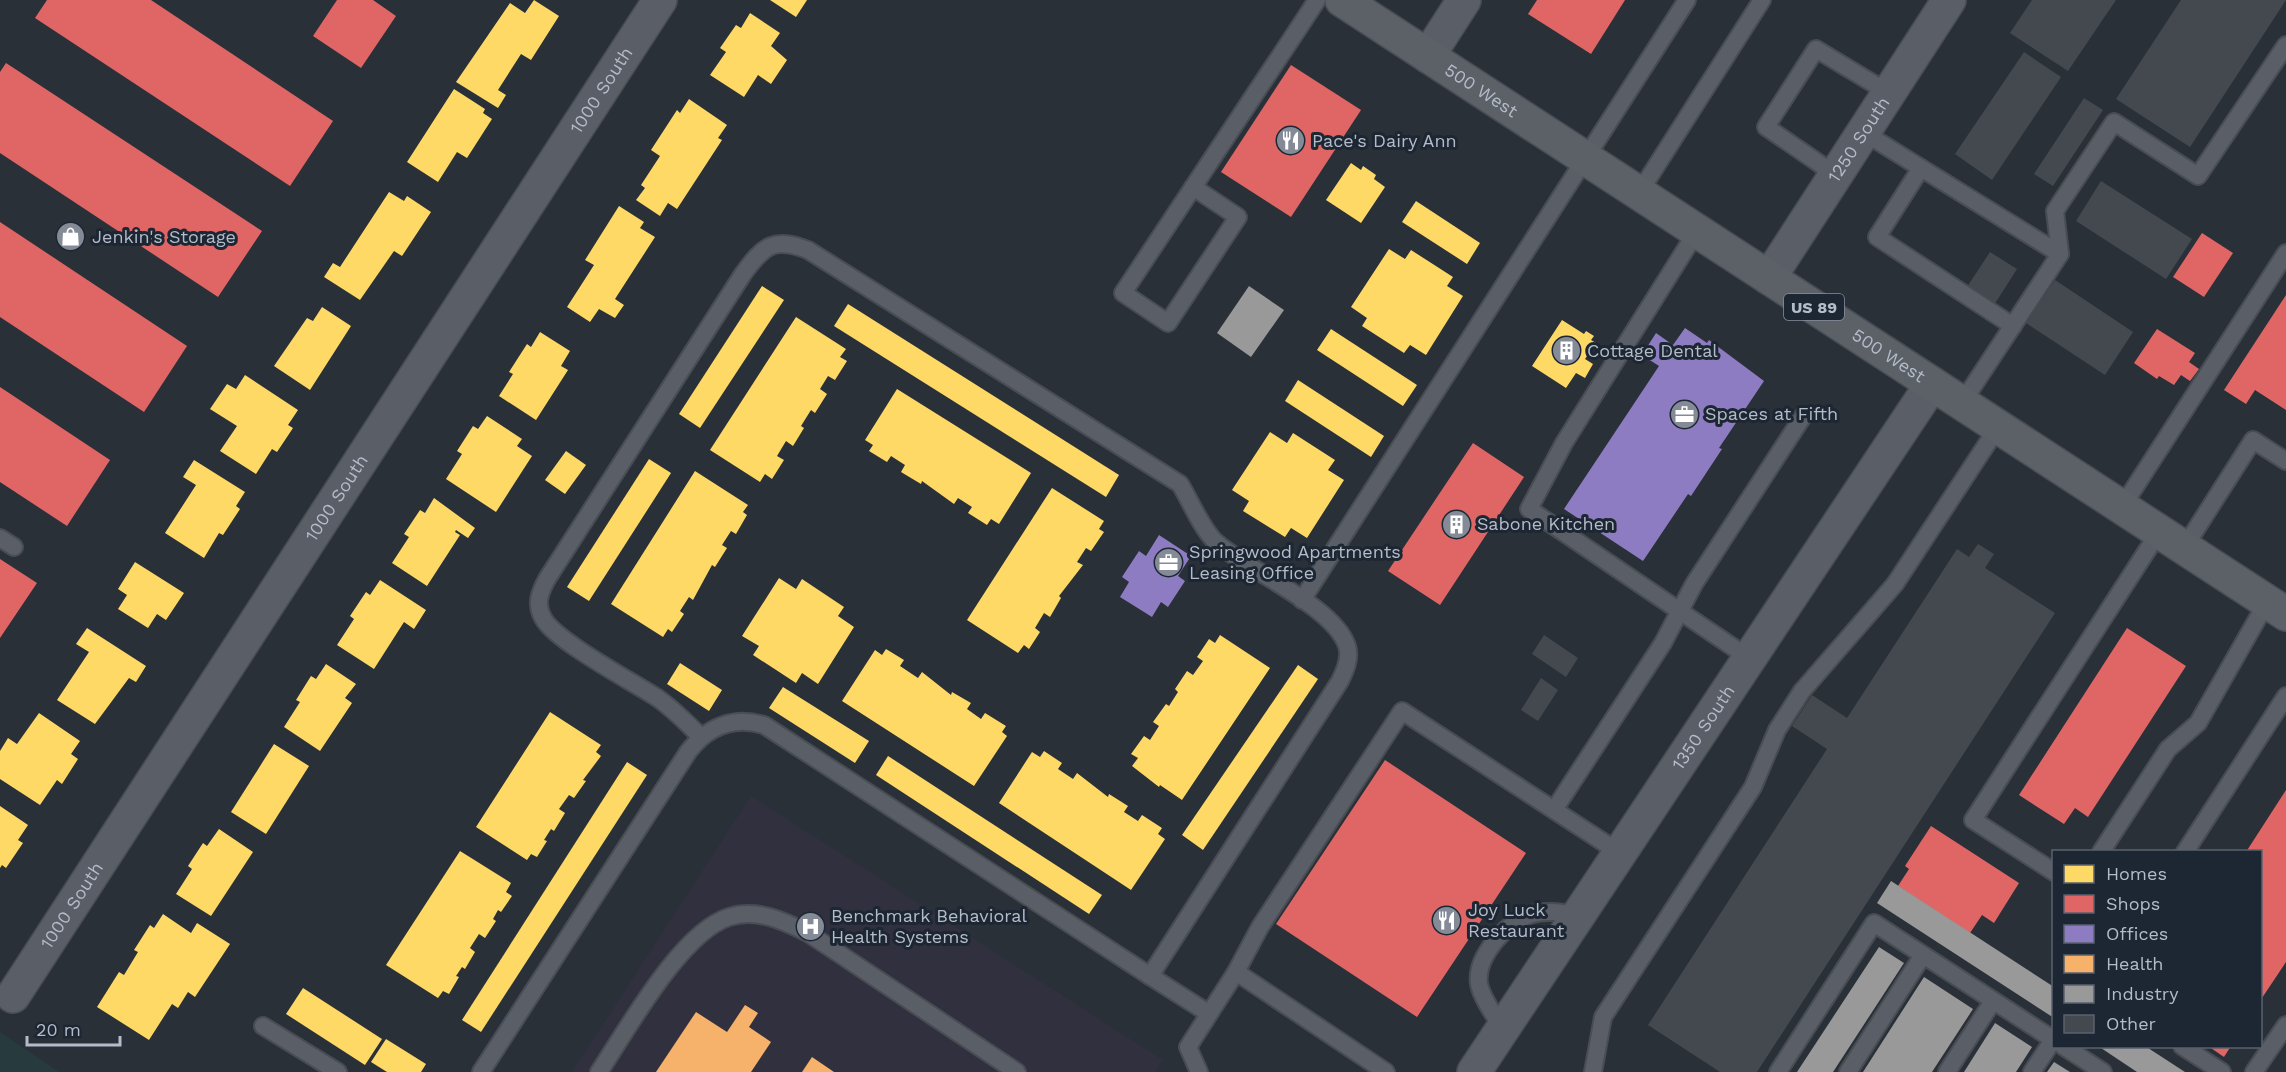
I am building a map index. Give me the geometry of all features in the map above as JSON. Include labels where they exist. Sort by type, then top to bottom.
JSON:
[{"type":"main road","name":"500 West","points":[[1342,0],[2277,608]]},
{"type":"street","name":"1000 South","points":[[13,996],[660,0]]},
{"type":"street","points":[[1428,56],[1464,0]]},
{"type":"street","name":"1250 South","points":[[1769,278],[1949,0]]},
{"type":"street","name":"1350 South","points":[[1474,1072],[1932,384]]},
{"type":"lane","points":[[1193,187],[1238,217],[1168,323],[1123,293],[1193,187],[1317,0]]},
{"type":"lane","points":[[1302,600],[1687,0]]},
{"type":"lane","points":[[1639,193],[1762,0]]},
{"type":"lane","points":[[1962,403],[2060,254],[2055,211],[2114,122],[2198,176],[2286,45]]},
{"type":"lane","points":[[1836,175],[1766,127],[1816,50],[1889,93]]},
{"type":"lane","points":[[1863,132],[2060,254]]},
{"type":"lane","points":[[1921,168],[1878,237],[2013,326]]},
{"type":"lane","points":[[1697,231],[1564,443],[1529,509],[1749,658]]},
{"type":"lane","points":[[700,736],[660,700],[557,634],[543,618],[539,609],[539,598],[548,579],[743,274],[759,253],[769,246],[781,243],[808,250],[1180,484],[1215,542],[1302,600],[1331,623],[1347,646],[1346,670],[1150,976]]},
{"type":"lane","points":[[2122,507],[2286,253]]},
{"type":"lane","points":[[1554,810],[1663,643],[1694,584],[1804,415]]},
{"type":"lane","points":[[1593,1072],[1603,1017],[1754,787],[1777,730],[1802,691],[1895,584],[1998,427]]},
{"type":"lane","points":[[2052,871],[1973,820],[2172,540],[2253,440],[2286,461]]},
{"type":"lane","points":[[0,538],[15,547]]},
{"type":"lane","points":[[2102,850],[2168,749],[2198,723],[2277,608]]},
{"type":"lane","points":[[2186,850],[2285,699]]},
{"type":"lane","points":[[1199,1072],[1188,1047],[1236,972],[1260,927],[1402,711],[1620,853]]},
{"type":"lane","points":[[481,1072],[700,736],[739,720],[764,724],[1208,1013]]},
{"type":"lane","points":[[1503,1029],[1480,988],[1479,980],[1481,966],[1494,943],[1510,926],[1529,915],[1543,912],[1578,915]]},
{"type":"lane","points":[[599,1072],[687,947],[711,925],[731,916],[758,914],[780,920],[808,933],[1017,1072]]},
{"type":"lane","points":[[1778,1072],[1874,923],[2052,1039]]},
{"type":"lane","points":[[1848,1072],[1923,955]]},
{"type":"lane","points":[[1236,972],[1386,1072]]},
{"type":"lane","points":[[1947,1072],[1993,1001]]},
{"type":"lane","points":[[2254,1072],[2286,1025]]},
{"type":"lane","points":[[264,1026],[338,1072]]},
{"type":"lane","points":[[2032,1072],[2052,1042]]},
{"type":"lane","points":[[2065,1048],[2103,1072]]},
{"type":"lane","points":[[2184,1048],[2222,1072]]},
{"type":"shaded area","name":"Benchmark Behavioral Health Systems","points":[[751,796],[1163,1060],[1155,1072],[572,1072]]},
{"type":"green space","points":[[0,1032],[59,1072],[0,1072]]},
{"type":"building: Homes","points":[[534,0],[559,16],[531,60],[521,54],[498,90],[506,95],[498,108],[456,82],[510,3],[525,13]]},
{"type":"building: Homes","points":[[770,0],[807,0],[796,17]]},
{"type":"building: Homes","points":[[750,13],[780,33],[771,46],[787,60],[771,84],[758,75],[744,97],[710,75],[726,52],[720,48],[736,25],[741,28]]},
{"type":"building: Homes","points":[[454,89],[485,109],[483,113],[492,119],[467,158],[457,152],[438,182],[407,162]]},
{"type":"building: Homes","points":[[689,99],[727,125],[718,138],[722,140],[677,209],[668,203],[660,216],[636,200],[645,188],[641,185],[660,156],[651,150],[677,110],[680,113]]},
{"type":"building: Homes","points":[[1351,163],[1361,170],[1363,166],[1376,175],[1374,179],[1385,187],[1361,223],[1326,200]]},
{"type":"building: Homes","points":[[389,192],[404,201],[407,196],[431,212],[402,256],[394,251],[360,300],[324,277],[333,263],[340,267]]},
{"type":"building: Homes","points":[[1416,201],[1480,243],[1467,264],[1402,222]]},
{"type":"building: Homes","points":[[619,206],[644,222],[640,228],[655,237],[615,299],[624,305],[615,318],[599,309],[590,322],[567,307],[594,265],[585,260]]},
{"type":"building: Homes","points":[[1389,249],[1405,259],[1411,250],[1453,277],[1447,286],[1463,296],[1426,355],[1410,345],[1404,353],[1362,326],[1367,318],[1351,307]]},
{"type":"building: Homes","points":[[762,286],[784,300],[700,428],[679,414]]},
{"type":"building: Homes","points":[[848,304],[1119,475],[1106,497],[834,326]]},
{"type":"building: Homes","points":[[322,307],[351,326],[310,390],[274,366],[307,318],[313,321]]},
{"type":"building: Homes","points":[[796,317],[846,349],[840,357],[847,361],[835,380],[828,376],[820,389],[827,394],[815,413],[811,410],[793,446],[786,441],[777,456],[784,460],[772,479],[765,474],[760,482],[710,450]]},
{"type":"building: Homes","name":"Cottage Dental","points":[[1562,320],[1584,334],[1586,331],[1594,336],[1591,340],[1596,343],[1585,359],[1593,364],[1585,378],[1576,373],[1566,388],[1532,366]]},
{"type":"building: Homes","points":[[1331,329],[1417,385],[1403,406],[1317,350]]},
{"type":"building: Homes","points":[[540,332],[570,351],[561,366],[568,370],[536,420],[499,396],[513,374],[509,372],[527,344],[531,347]]},
{"type":"building: Homes","points":[[245,375],[298,410],[288,425],[293,428],[277,452],[272,449],[256,474],[220,451],[237,426],[210,409],[227,384],[236,389]]},
{"type":"building: Homes","points":[[1298,380],[1384,436],[1371,457],[1285,401]]},
{"type":"building: Homes","points":[[897,389],[1031,473],[999,524],[991,519],[987,525],[968,513],[972,507],[958,498],[954,504],[922,481],[921,484],[901,472],[905,465],[891,456],[887,462],[869,451],[873,445],[865,440]]},
{"type":"building: Homes","points":[[487,416],[522,439],[517,446],[532,456],[496,512],[446,479],[462,454],[457,451],[473,426],[478,429]]},
{"type":"building: Homes","points":[[1270,432],[1287,443],[1293,433],[1335,460],[1328,470],[1344,480],[1307,538],[1291,528],[1285,537],[1243,511],[1249,501],[1232,490]]},
{"type":"building: Homes","points":[[566,451],[586,465],[565,494],[545,480]]},
{"type":"building: Homes","points":[[649,459],[671,473],[589,601],[567,587]]},
{"type":"building: Homes","points":[[194,460],[245,492],[236,506],[240,509],[223,535],[219,533],[204,558],[165,533],[196,485],[183,477]]},
{"type":"building: Homes","points":[[695,471],[748,505],[743,512],[747,515],[736,534],[731,531],[722,545],[727,548],[715,567],[712,565],[693,600],[689,597],[680,611],[684,614],[672,632],[668,629],[663,637],[611,604]]},
{"type":"building: Homes","points":[[1052,488],[1104,521],[1099,529],[1104,532],[1091,551],[1086,548],[1077,562],[1083,565],[1059,596],[1061,598],[1050,617],[1044,613],[1035,628],[1040,632],[1029,649],[1024,645],[1018,653],[967,620]]},
{"type":"building: Homes","points":[[434,498],[475,528],[468,538],[456,530],[455,532],[460,535],[427,586],[392,563],[409,537],[404,534],[420,510],[425,513]]},
{"type":"building: Homes","points":[[135,562],[184,593],[166,620],[157,614],[148,628],[118,609],[127,595],[118,589]]},
{"type":"building: Homes","points":[[779,578],[796,589],[802,579],[844,607],[838,616],[854,627],[818,684],[802,673],[796,683],[753,655],[759,646],[742,636]]},
{"type":"building: Homes","points":[[380,580],[426,610],[414,629],[404,622],[374,669],[337,645],[354,619],[350,616],[366,592],[370,595]]},
{"type":"building: Homes","points":[[87,628],[146,666],[136,682],[129,678],[95,724],[57,700],[89,652],[76,644]]},
{"type":"building: Homes","points":[[1220,635],[1270,668],[1182,800],[1160,785],[1159,787],[1132,766],[1138,758],[1131,754],[1144,736],[1150,740],[1159,726],[1153,722],[1166,704],[1169,706],[1178,692],[1175,689],[1187,671],[1193,675],[1203,661],[1197,657],[1209,639],[1215,643]]},
{"type":"building: Homes","points":[[886,649],[904,660],[900,666],[918,678],[922,672],[951,695],[952,692],[971,703],[967,709],[981,719],[985,713],[1006,726],[1002,732],[1007,736],[974,786],[842,701],[875,650],[882,655]]},
{"type":"building: Homes","points":[[680,663],[722,690],[709,711],[667,684]]},
{"type":"building: Homes","points":[[326,664],[356,684],[345,698],[352,703],[320,751],[284,727],[300,702],[296,700],[311,676],[316,679]]},
{"type":"building: Homes","points":[[1298,665],[1318,679],[1203,850],[1182,835]]},
{"type":"building: Homes","points":[[783,687],[869,741],[855,763],[769,708]]},
{"type":"building: Homes","points":[[550,712],[601,745],[596,752],[601,756],[583,780],[586,781],[574,798],[569,795],[559,809],[565,813],[554,831],[551,829],[544,840],[547,841],[537,857],[531,854],[527,860],[476,827]]},
{"type":"building: Homes","points":[[39,713],[80,741],[71,754],[78,759],[62,784],[57,780],[40,805],[0,779],[0,751],[8,738],[17,744]]},
{"type":"building: Homes","points":[[274,744],[309,766],[266,834],[231,812]]},
{"type":"building: Homes","points":[[1044,751],[1062,763],[1058,769],[1073,779],[1077,773],[1108,797],[1109,794],[1128,806],[1124,812],[1138,821],[1142,815],[1162,828],[1158,834],[1165,839],[1131,890],[999,803],[1032,752],[1040,757]]},
{"type":"building: Homes","points":[[888,756],[1102,895],[1089,914],[876,775]]},
{"type":"building: Homes","points":[[627,762],[647,775],[481,1032],[462,1020]]},
{"type":"building: Homes","points":[[0,806],[28,825],[18,840],[23,843],[6,868],[2,865],[0,868]]},
{"type":"building: Homes","points":[[219,829],[253,852],[211,916],[176,894],[192,869],[188,866],[203,843],[207,846]]},
{"type":"building: Homes","points":[[460,851],[511,883],[506,892],[512,896],[501,912],[498,910],[493,919],[496,921],[485,938],[479,934],[470,948],[475,952],[465,969],[462,967],[456,976],[459,977],[449,994],[443,991],[438,998],[386,965]]},
{"type":"building: Homes","points":[[163,914],[191,933],[197,923],[230,944],[195,997],[188,992],[178,1008],[172,1004],[149,1040],[97,1007],[119,972],[124,975],[138,952],[134,950],[150,925],[154,928]]},
{"type":"building: Homes","points":[[303,988],[382,1039],[365,1065],[286,1014]]},
{"type":"building: Homes","points":[[386,1039],[426,1064],[421,1072],[387,1072],[371,1062]]},
{"type":"building: Shops","points":[[47,0],[151,0],[333,121],[290,186],[35,18]]},
{"type":"building: Shops","points":[[337,0],[373,0],[396,16],[361,68],[313,36]]},
{"type":"building: Shops","points":[[1537,0],[1625,0],[1591,54],[1528,14]]},
{"type":"building: Shops","points":[[6,63],[262,231],[218,297],[0,153],[0,72]]},
{"type":"building: Shops","name":"Pace's Dairy Ann","points":[[1291,65],[1361,110],[1291,217],[1221,172]]},
{"type":"building: Shops","points":[[0,222],[187,346],[144,412],[0,317]]},
{"type":"building: Shops","points":[[2202,233],[2233,253],[2204,297],[2173,277]]},
{"type":"building: Shops","points":[[2286,295],[2286,410],[2255,390],[2246,404],[2224,390]]},
{"type":"building: Shops","points":[[2157,329],[2195,353],[2189,362],[2199,369],[2190,381],[2181,375],[2174,385],[2159,376],[2157,379],[2134,363]]},
{"type":"building: Shops","points":[[0,387],[110,460],[67,526],[0,482]]},
{"type":"building: Shops","name":"Sabone Kitchen","points":[[1473,443],[1524,477],[1440,605],[1388,571]]},
{"type":"building: Shops","points":[[0,559],[37,583],[0,638]]},
{"type":"building: Shops","points":[[2127,628],[2186,666],[2088,817],[2075,808],[2064,824],[2019,795]]},
{"type":"building: Shops","points":[[1385,760],[1526,853],[1417,1017],[1276,924]]},
{"type":"building: Shops","points":[[2286,790],[2286,962],[2262,998],[2262,850],[2247,850]]},
{"type":"building: Shops","points":[[1931,826],[2019,883],[1994,923],[1982,915],[1970,933],[1898,886],[1909,869],[1905,866]]},
{"type":"building: Shops","points":[[2211,1048],[2230,1048],[2224,1057]]},
{"type":"building: Offices","name":"Spaces at Fifth","points":[[1685,328],[1707,343],[1709,340],[1764,381],[1719,448],[1722,449],[1691,496],[1688,494],[1643,561],[1564,509],[1659,366],[1642,355],[1656,333],[1673,345]]},
{"type":"building: Offices","points":[[1159,535],[1191,556],[1178,576],[1185,581],[1168,607],[1161,602],[1152,617],[1120,597],[1129,582],[1122,577],[1139,551],[1146,556]]},
{"type":"building: Health","points":[[745,1005],[758,1013],[749,1027],[771,1042],[751,1072],[656,1072],[696,1012],[727,1032]]},
{"type":"building: Health","points":[[812,1057],[834,1072],[802,1072]]},
{"type":"building: Industry","points":[[1249,286],[1284,310],[1251,357],[1217,333]]},
{"type":"building: Industry","points":[[1891,881],[2052,986],[2052,1017],[1877,903]]},
{"type":"building: Industry","points":[[1879,947],[1904,963],[1833,1072],[1797,1072]]},
{"type":"building: Industry","points":[[1924,977],[1973,1009],[1932,1072],[1863,1072]]},
{"type":"building: Industry","points":[[1995,1023],[2032,1047],[2016,1072],[1964,1072]]},
{"type":"building: Industry","points":[[2101,1048],[2148,1048],[2185,1072],[2137,1072]]},
{"type":"building: Industry","points":[[2054,1062],[2070,1072],[2047,1072]]},
{"type":"building: Other","points":[[2032,0],[2116,0],[2068,71],[2010,33]]},
{"type":"building: Other","points":[[2181,0],[2286,0],[2190,147],[2116,99]]},
{"type":"building: Other","points":[[2024,52],[2061,77],[1992,180],[1955,154]]},
{"type":"building: Other","points":[[2084,98],[2103,110],[2053,186],[2034,174]]},
{"type":"building: Other","points":[[2101,181],[2192,239],[2166,279],[2076,221]]},
{"type":"building: Other","points":[[1990,252],[2017,269],[1994,305],[1967,287]]},
{"type":"building: Other","points":[[2055,280],[2133,332],[2105,375],[2026,323]]},
{"type":"building: Other","points":[[1978,544],[1994,554],[1985,568],[2055,613],[1757,1072],[1720,1072],[1648,1025],[1827,749],[1792,726],[1812,695],[1847,718],[1957,549],[1969,557]]},
{"type":"building: Other","points":[[1544,635],[1578,658],[1566,677],[1532,654]]},
{"type":"building: Other","points":[[1541,678],[1558,690],[1538,721],[1521,710]]},
{"type":"place","name":"Pace's Dairy Ann","points":[[1291,141]]},
{"type":"place","name":"Jenkin's Storage","points":[[71,237]]},
{"type":"place","name":"Cottage Dental","points":[[1566,351]]},
{"type":"place","name":"Spaces at Fifth","points":[[1684,414]]},
{"type":"place","name":"Sabone Kitchen","points":[[1456,524]]},
{"type":"place","name":"Springwood Apartments Leasing Office","points":[[1168,562]]},
{"type":"place","name":"Joy Luck Restaurant","points":[[1447,920]]},
{"type":"place","name":"Benchmark Behavioral Health Systems","points":[[810,926]]}]
